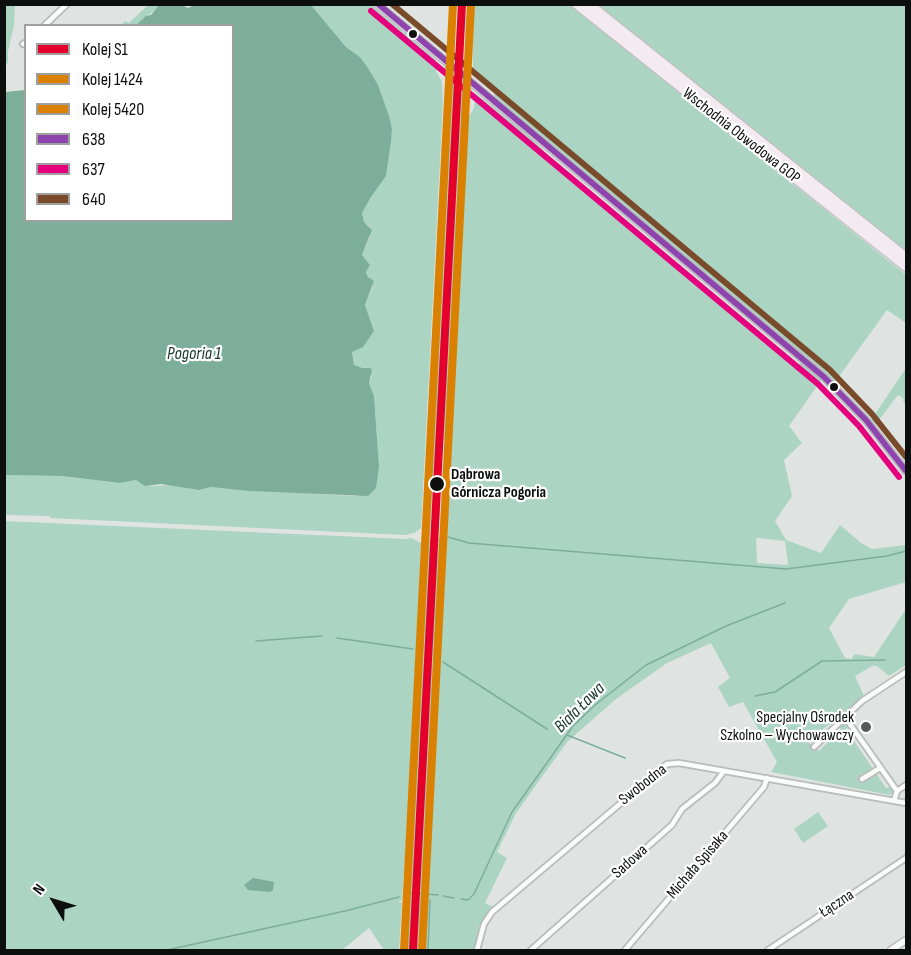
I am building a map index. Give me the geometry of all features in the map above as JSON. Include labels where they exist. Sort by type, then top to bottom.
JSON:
[{"type":"highway","name":"Wschodnia Obwodowa GOP","points":[[576,4],[906,267]]},
{"type":"highway","name":"Wschodnia Obwodowa GOP","points":[[589,4],[906,257]]},
{"type":"street","points":[[46,24],[67,4]]},
{"type":"street","points":[[377,4],[824,377],[866,420],[906,471]]},
{"type":"street","points":[[814,747],[861,702],[906,672]]},
{"type":"street","points":[[845,717],[897,790]]},
{"type":"street","name":"Swobodna","points":[[477,951],[484,924],[493,910],[664,766],[679,763],[906,803]]},
{"type":"street","points":[[862,779],[880,768]]},
{"type":"street","name":"Sadowa","points":[[531,951],[672,825],[681,810],[716,783],[724,771]]},
{"type":"street","name":"Michała Spisaka","points":[[625,951],[764,786],[767,778]]},
{"type":"street","points":[[894,801],[897,790],[906,785]]},
{"type":"street","name":"Łączna","points":[[768,951],[906,858]]},
{"type":"street","points":[[891,951],[906,940]]},
{"type":"shaded area","points":[[5,4],[15,5],[8,62],[5,66]]},
{"type":"shaded area","points":[[148,5],[161,5],[137,24],[122,24],[125,21],[129,23]]},
{"type":"shaded area","points":[[311,5],[371,5],[436,60],[436,71],[442,82],[443,103],[421,528],[414,533],[404,535],[5,515],[5,475],[62,476],[120,483],[136,480],[151,486],[173,485],[199,490],[211,487],[355,496],[375,488],[379,467],[374,396],[369,383],[372,376],[354,365],[352,352],[363,346],[374,331],[365,305],[373,286],[366,272],[370,265],[362,255],[370,237],[370,227],[364,222],[362,213],[386,176],[392,129],[378,86],[368,68],[360,57],[346,47]]},
{"type":"shaded area","points":[[472,5],[570,5],[906,275],[906,323],[887,310],[835,382],[495,100],[494,87],[473,68]]},
{"type":"shaded area","points":[[596,5],[906,5],[906,251],[618,22]]},
{"type":"shaded area","points":[[446,65],[457,76],[457,85],[438,440],[436,440],[430,535],[424,540],[447,132],[448,88],[443,69]]},
{"type":"shaded area","points":[[462,80],[470,86],[469,91],[466,91],[465,123],[474,108],[476,94],[530,137],[544,151],[540,154],[798,365],[801,362],[822,379],[789,426],[802,443],[784,460],[792,496],[775,521],[786,540],[821,553],[840,525],[872,549],[906,545],[906,582],[849,599],[829,628],[845,658],[851,659],[855,654],[874,657],[906,609],[906,665],[889,676],[877,666],[872,666],[855,676],[864,696],[802,746],[808,742],[819,751],[841,729],[839,726],[846,721],[849,726],[846,729],[886,788],[890,787],[893,792],[890,795],[771,772],[777,762],[743,702],[729,707],[718,687],[730,678],[711,643],[667,663],[616,699],[567,742],[516,813],[497,852],[507,858],[485,903],[493,907],[485,916],[476,950],[417,950],[438,538],[442,538],[445,440],[443,440]],"holes":[[[756,539],[785,541],[788,565],[757,563]]]},
{"type":"shaded area","points":[[906,368],[906,404],[904,399],[898,395],[875,425],[871,420]]},
{"type":"shaded area","points":[[4,521],[411,538],[421,543],[414,738],[412,739],[402,900],[398,902],[402,903],[399,950],[384,950],[369,928],[342,950],[5,950]]},
{"type":"shaded area","points":[[430,537],[430,540],[433,538],[411,950],[401,950],[415,739],[424,542]]},
{"type":"shaded area","points":[[818,812],[828,826],[803,843],[794,829]]},
{"type":"water","name":"Pogoria 1","points":[[197,4],[311,5],[346,47],[360,57],[378,85],[392,129],[386,176],[362,213],[364,222],[372,230],[362,255],[370,265],[366,272],[368,277],[374,281],[365,305],[374,331],[363,347],[352,352],[354,365],[372,370],[369,383],[374,396],[379,467],[376,488],[368,496],[211,487],[199,490],[161,484],[145,486],[136,480],[120,483],[62,476],[5,475],[5,92],[24,90],[24,222],[234,222],[234,24],[137,24],[146,16],[151,15],[159,5],[182,5],[188,8]]},
{"type":"water","points":[[253,878],[274,882],[273,890],[270,892],[248,890],[244,885]]},
{"type":"waterway","points":[[448,537],[469,543],[786,569],[887,556],[906,551]]},
{"type":"waterway","points":[[426,894],[442,576]]},
{"type":"waterway","name":"Biała Ława","points":[[461,899],[468,900],[474,894],[512,812],[573,726],[595,705],[646,665],[726,626],[785,603]]},
{"type":"waterway","points":[[256,641],[322,636]]},
{"type":"waterway","points":[[337,638],[413,649]]},
{"type":"waterway","points":[[755,696],[775,692],[822,661],[885,660]]},
{"type":"waterway","points":[[443,662],[547,729]]},
{"type":"waterway","points":[[567,735],[625,758]]},
{"type":"waterway","name":"Biała Ława","points":[[406,895],[412,893],[438,895]]},
{"type":"waterway","name":"Biała Ława","points":[[443,896],[454,898]]},
{"type":"waterway","name":"Biała Ława","points":[[167,950],[399,897]]},
{"type":"waterway","points":[[428,950],[430,900]]},
{"type":"rail line","name":"5420","points":[[404,950],[453,4]]},
{"type":"rail line","name":"S1","points":[[413,950],[462,4]]},
{"type":"rail line","name":"1424","points":[[422,950],[471,4]]},
{"type":"transit line","name":"638","points":[[378,4],[824,377],[866,420],[906,471]]},
{"type":"transit line","name":"640","points":[[392,4],[830,370],[872,414],[906,457]]},
{"type":"transit line","name":"637","points":[[371,11],[818,384],[859,426],[899,477]]},
{"type":"place","name":"Dąbrowa Górnicza Pogoria","points":[[437,484]]},
{"type":"place","name":"Specjalny Ośrodek Szkolno – Wychowawczy","points":[[866,727]]}]
